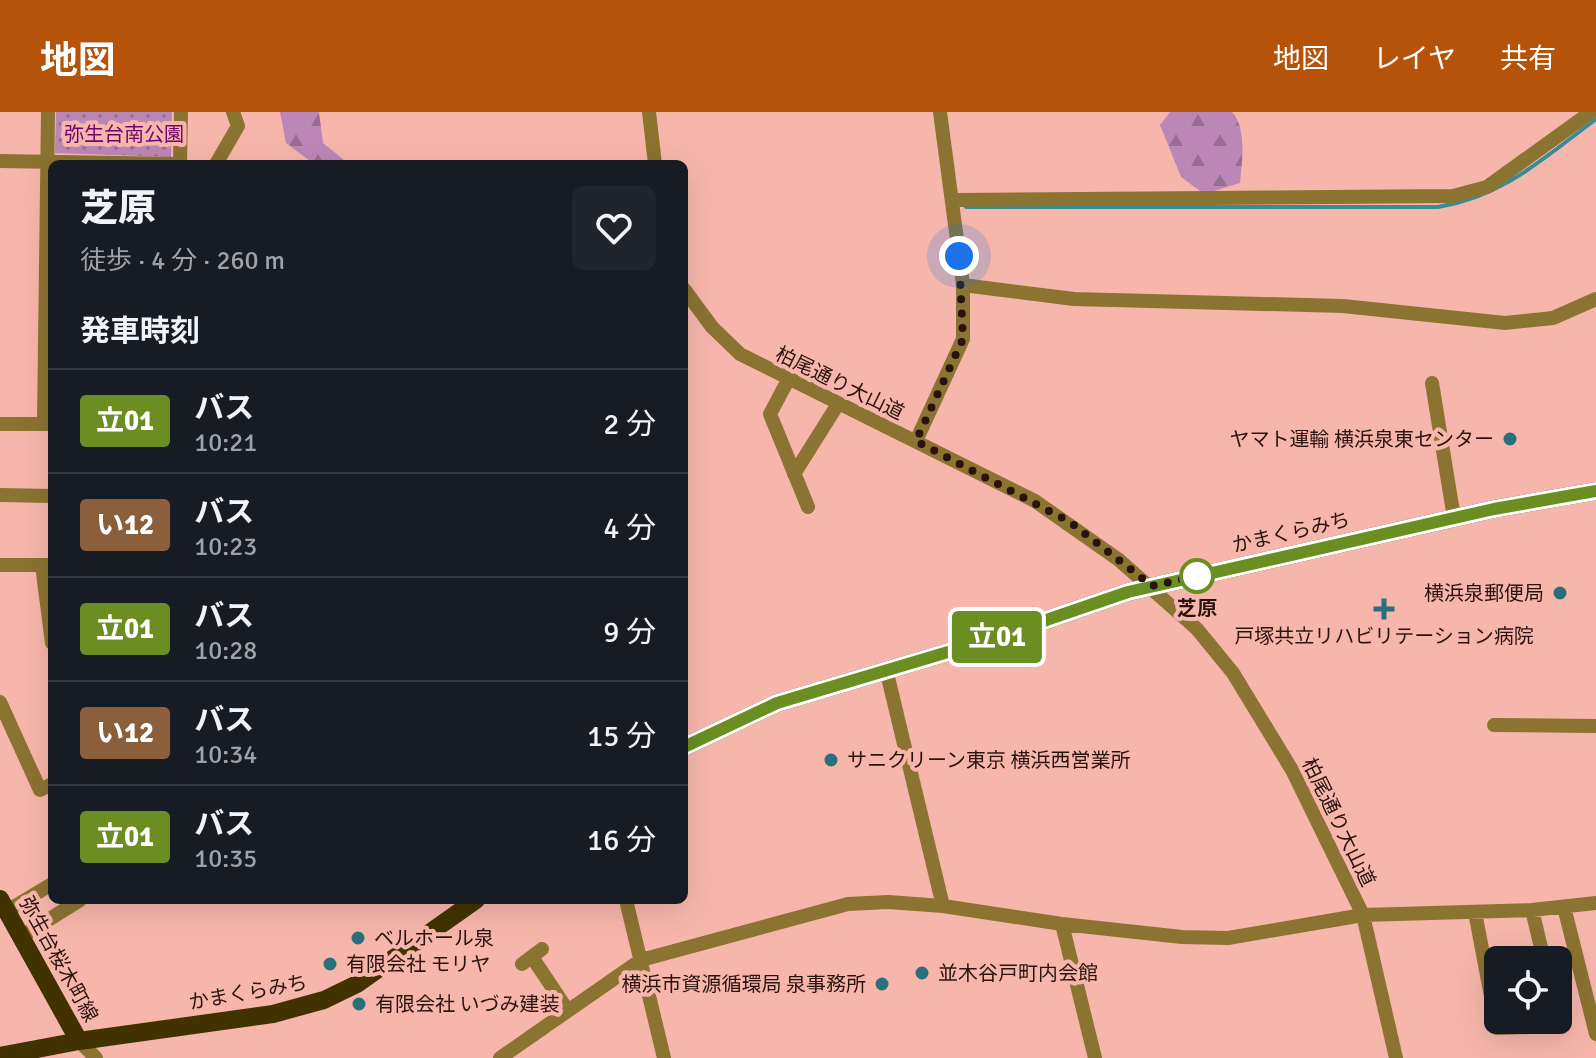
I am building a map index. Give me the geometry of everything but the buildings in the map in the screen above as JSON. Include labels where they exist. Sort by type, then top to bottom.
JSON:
[{"type":"main road","name":"かまくらみち","points":[[688,745],[777,703],[985,641],[1152,586],[1454,518],[1596,491]]},
{"type":"main road","name":"かまくらみち","points":[[0,1056],[81,1049],[273,1014],[324,1000],[357,984],[470,904]]},
{"type":"main road","name":"弥生台桜木町線","points":[[3,905],[81,1049]]},
{"type":"street","points":[[0,424],[48,424],[48,112]]},
{"type":"street","points":[[179,160],[181,112]]},
{"type":"street","points":[[218,160],[238,126],[233,112]]},
{"type":"street","points":[[649,112],[655,160]]},
{"type":"street","points":[[916,441],[963,339],[963,285],[940,112]]},
{"type":"street","points":[[952,200],[1453,196],[1487,187],[1591,112]]},
{"type":"street","points":[[0,161],[48,161]]},
{"type":"street","points":[[963,285],[1074,299],[1343,306],[1505,323],[1553,318],[1596,299]]},
{"type":"street","name":"柏尾通り大山道","points":[[688,294],[712,327],[740,354],[1058,515],[1152,586],[1197,629],[1233,673],[1292,770],[1363,915],[1387,1007],[1396,1058]]},
{"type":"street","points":[[788,380],[770,414],[808,507]]},
{"type":"street","points":[[1432,383],[1454,518]]},
{"type":"street","points":[[794,474],[838,404]]},
{"type":"street","points":[[0,495],[48,496]]},
{"type":"street","points":[[0,565],[47,565]]},
{"type":"street","points":[[886,669],[943,906]]},
{"type":"street","points":[[0,702],[40,790],[48,786]]},
{"type":"street","points":[[1494,725],[1596,726]]},
{"type":"street","points":[[3,905],[48,886]]},
{"type":"street","points":[[500,1058],[641,960],[848,904],[888,902],[943,906],[1062,924],[1182,937],[1228,938],[1363,915],[1532,910],[1596,903]]},
{"type":"street","points":[[21,937],[74,904]]},
{"type":"street","points":[[627,904],[664,1058]]},
{"type":"street","points":[[1564,907],[1596,1034]]},
{"type":"street","points":[[1532,910],[1541,946]]},
{"type":"street","points":[[1475,912],[1484,959]]},
{"type":"street","points":[[1062,924],[1095,1058]]},
{"type":"street","points":[[532,957],[568,1011]]},
{"type":"street","points":[[81,1049],[96,1058]]},
{"type":"green space","name":"弥生台南公園","points":[[56,112],[172,112],[171,157],[55,153]]},
{"type":"green space","points":[[280,112],[319,112],[323,143],[344,160],[309,160],[286,143]]},
{"type":"green space","points":[[1170,112],[1232,112],[1242,136],[1240,183],[1204,194],[1181,177],[1160,125]]},
{"type":"waterway","points":[[966,207],[1438,207],[1461,202],[1503,185],[1541,161],[1596,119]]},
{"type":"bus line","name":"立01","points":[[688,744],[777,703],[985,641],[1128,592],[1494,509],[1596,491]]},
{"type":"place","name":"ヤマト運輸 横浜泉東センター","points":[[1510,439]]},
{"type":"place","name":"芝原","points":[[1197,576]]},
{"type":"place","name":"横浜泉郵便局","points":[[1560,593]]},
{"type":"place","name":"戸塚共立リハビリテーション病院","points":[[1384,609]]},
{"type":"place","name":"サニクリーン東京 横浜西営業所","points":[[831,760]]},
{"type":"place","name":"ベルホール泉","points":[[358,938]]},
{"type":"place","name":"有限会社 モリヤ","points":[[330,964]]},
{"type":"place","name":"並木谷戸町内会館","points":[[922,973]]},
{"type":"place","name":"横浜市資源循環局 泉事務所","points":[[882,984]]},
{"type":"place","name":"有限会社 いづみ建装","points":[[359,1004]]},
{"type":"route","points":[[959,256],[963,285],[963,339],[916,441],[1070,522],[1152,586],[1197,576]]}]
